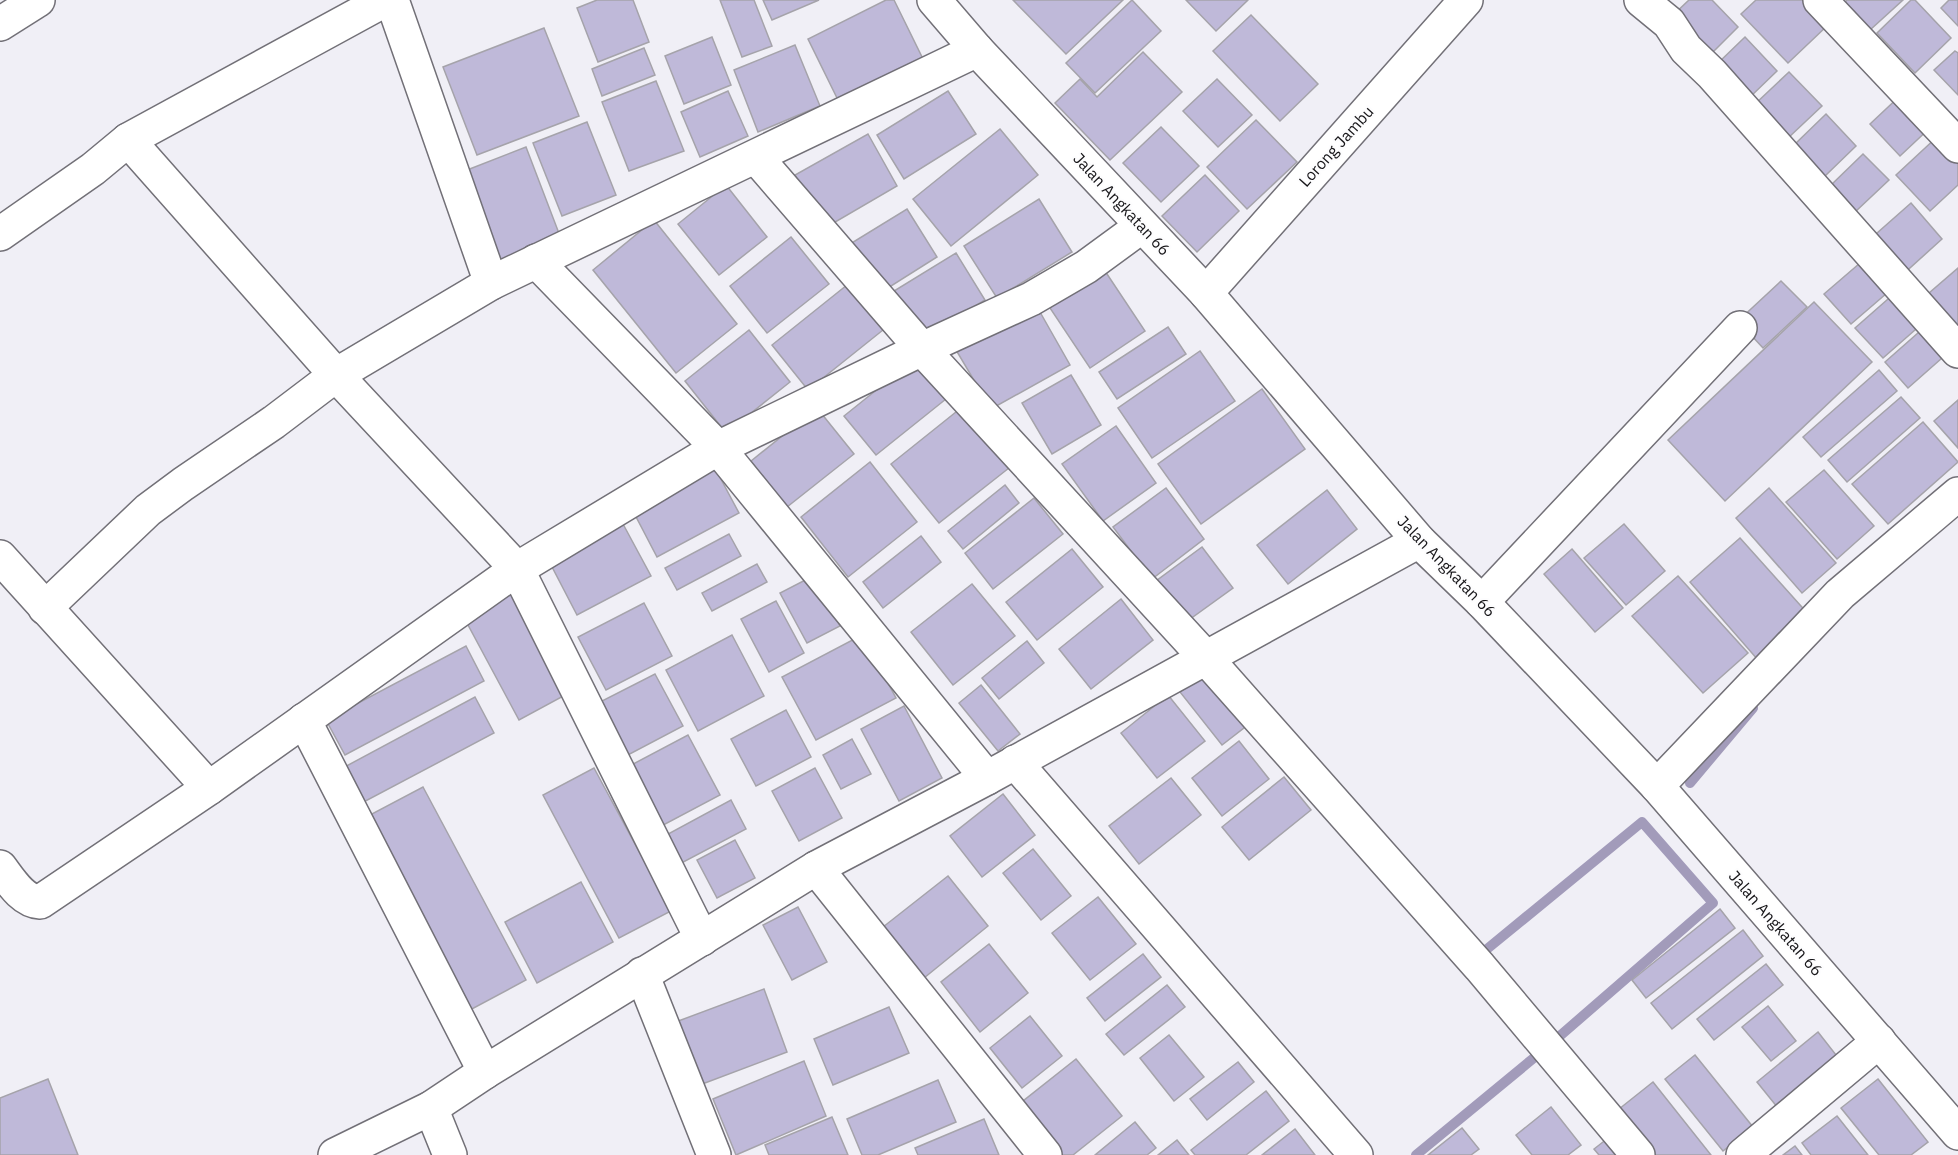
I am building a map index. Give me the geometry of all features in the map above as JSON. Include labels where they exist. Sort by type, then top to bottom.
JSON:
[{"type":"street","points":[[0,24],[38,0]]},
{"type":"street","points":[[0,234],[93,169],[128,140],[385,0]]},
{"type":"street","points":[[392,0],[491,283]]},
{"type":"street","name":"Jalan Angkatan 66","points":[[934,0],[977,50],[1206,293],[1419,541],[1482,602],[1666,796],[1956,1127]]},
{"type":"street","name":"Lorong Jambu","points":[[1206,293],[1466,0]]},
{"type":"street","points":[[1641,0],[1669,23],[1686,49],[1712,74],[1958,351]]},
{"type":"street","points":[[1820,0],[1958,146]]},
{"type":"street","points":[[45,608],[148,510],[274,422],[336,375],[491,283],[977,50]]},
{"type":"street","points":[[128,140],[336,375],[517,569],[702,939]]},
{"type":"street","points":[[756,157],[921,349],[1205,657],[1473,959],[1638,1155]]},
{"type":"street","points":[[0,867],[26,898],[33,902],[40,902],[209,788],[517,569],[718,448],[921,349],[1030,299],[1086,267],[1142,226]]},
{"type":"street","points":[[536,261],[718,448],[987,778]]},
{"type":"street","points":[[1482,602],[1740,328]]},
{"type":"street","points":[[1666,796],[1840,594],[1958,494]]},
{"type":"street","points":[[335,1155],[431,1108],[484,1072],[816,868],[987,778],[1419,541]]},
{"type":"street","points":[[0,557],[209,788]]},
{"type":"street","points":[[304,720],[484,1072]]},
{"type":"street","points":[[1016,762],[1356,1155]]},
{"type":"street","points":[[816,868],[1045,1155]]},
{"type":"street","points":[[642,974],[714,1155]]},
{"type":"street","points":[[1743,1155],[1879,1041]]},
{"type":"street","points":[[431,1108],[450,1155]]},
{"type":"building","points":[[597,0],[633,0],[649,42],[598,62],[577,8]]},
{"type":"building","points":[[720,0],[754,0],[772,46],[742,57]]},
{"type":"building","points":[[763,0],[819,0],[772,20]]},
{"type":"building","points":[[886,0],[894,0],[923,59],[839,102],[808,39]]},
{"type":"building","points":[[1013,0],[1123,0],[1066,54]]},
{"type":"building","points":[[1132,0],[1161,31],[1095,93],[1066,63]]},
{"type":"building","points":[[1186,0],[1248,0],[1216,31]]},
{"type":"building","points":[[1689,0],[1712,0],[1738,27],[1710,55],[1672,16]]},
{"type":"building","points":[[1756,0],[1804,0],[1828,25],[1788,63],[1741,14]]},
{"type":"building","points":[[1847,0],[1903,0],[1870,30],[1844,3]]},
{"type":"building","points":[[1911,0],[1915,0],[1951,38],[1915,73],[1877,33]]},
{"type":"building","points":[[1949,0],[1958,0],[1958,26],[1941,8]]},
{"type":"building","points":[[1251,15],[1318,84],[1280,121],[1213,51]]},
{"type":"building","points":[[544,28],[579,116],[477,155],[443,67]]},
{"type":"building","points":[[712,37],[731,85],[684,104],[665,56]]},
{"type":"building","points":[[1745,37],[1777,71],[1748,99],[1716,65]]},
{"type":"building","points":[[795,45],[820,106],[758,132],[734,70]]},
{"type":"building","points":[[644,48],[655,75],[602,96],[592,69]]},
{"type":"building","points":[[1955,51],[1958,53],[1958,95],[1934,70]]},
{"type":"building","points":[[1143,52],[1182,92],[1110,160],[1055,103],[1080,79],[1097,97]]},
{"type":"building","points":[[1789,72],[1822,106],[1787,139],[1754,105]]},
{"type":"building","points":[[1217,79],[1252,115],[1218,147],[1183,111]]},
{"type":"building","points":[[656,81],[684,151],[629,171],[602,102]]},
{"type":"building","points":[[728,91],[748,136],[700,157],[681,112]]},
{"type":"building","points":[[948,91],[976,134],[904,179],[877,135]]},
{"type":"building","points":[[1903,93],[1933,125],[1900,156],[1870,124]]},
{"type":"building","points":[[1826,114],[1856,146],[1824,177],[1794,145]]},
{"type":"building","points":[[1256,120],[1297,162],[1247,209],[1207,167]]},
{"type":"building","points":[[587,122],[616,195],[562,216],[533,143]]},
{"type":"building","points":[[1161,127],[1199,166],[1161,202],[1123,163]]},
{"type":"building","points":[[1000,129],[1038,175],[951,246],[913,199]]},
{"type":"building","points":[[868,134],[897,186],[825,228],[795,175]]},
{"type":"building","points":[[1938,136],[1958,156],[1958,185],[1930,211],[1896,175]]},
{"type":"building","points":[[526,147],[560,236],[497,261],[462,172]]},
{"type":"building","points":[[1863,154],[1889,180],[1854,213],[1829,187]]},
{"type":"building","points":[[1205,175],[1239,211],[1197,252],[1162,216]]},
{"type":"building","points":[[726,185],[767,237],[719,275],[678,224]]},
{"type":"building","points":[[1039,199],[1072,252],[997,298],[964,246]]},
{"type":"building","points":[[1911,203],[1942,239],[1900,277],[1868,241]]},
{"type":"building","points":[[907,209],[937,257],[880,293],[850,244]]},
{"type":"building","points":[[654,220],[737,324],[676,373],[593,270]]},
{"type":"building","points":[[791,237],[829,284],[767,333],[730,286]]},
{"type":"building","points":[[956,253],[985,300],[923,338],[894,291]]},
{"type":"building","points":[[1867,257],[1894,287],[1851,324],[1824,294]]},
{"type":"building","points":[[1103,268],[1145,331],[1090,368],[1048,305]]},
{"type":"building","points":[[1958,268],[1958,339],[1922,299]]},
{"type":"building","points":[[1781,281],[1807,307],[1763,348],[1738,321]]},
{"type":"building","points":[[847,285],[883,330],[808,390],[772,345]]},
{"type":"building","points":[[1896,292],[1923,323],[1883,358],[1855,328]]},
{"type":"building","points":[[1814,302],[1872,362],[1725,501],[1668,440]]},
{"type":"building","points":[[1036,305],[1070,365],[991,409],[956,350]]},
{"type":"building","points":[[1927,325],[1950,351],[1908,388],[1885,362]]},
{"type":"building","points":[[1168,327],[1186,354],[1117,399],[1099,372]]},
{"type":"building","points":[[749,330],[790,382],[726,433],[685,381]]},
{"type":"building","points":[[1200,351],[1235,401],[1152,458],[1118,408]]},
{"type":"building","points":[[915,359],[946,399],[876,455],[844,416]]},
{"type":"building","points":[[1879,370],[1897,391],[1821,457],[1803,437]]},
{"type":"building","points":[[1071,375],[1101,425],[1052,454],[1022,403]]},
{"type":"building","points":[[1262,389],[1305,449],[1201,524],[1158,464]]},
{"type":"building","points":[[1901,397],[1920,418],[1847,482],[1828,460]]},
{"type":"building","points":[[1958,400],[1958,448],[1934,421]]},
{"type":"building","points":[[817,408],[854,454],[787,507],[751,461]]},
{"type":"building","points":[[961,408],[1009,468],[939,523],[891,464]]},
{"type":"building","points":[[1923,422],[1958,462],[1888,524],[1852,484]]},
{"type":"building","points":[[1116,426],[1156,483],[1103,521],[1062,464]]},
{"type":"building","points":[[870,462],[917,522],[848,577],[801,517]]},
{"type":"building","points":[[715,468],[739,513],[657,557],[633,511]]},
{"type":"building","points":[[1824,470],[1874,526],[1837,559],[1786,502]]},
{"type":"building","points":[[1005,485],[1019,503],[963,549],[948,531]]},
{"type":"building","points":[[1166,488],[1204,539],[1152,579],[1113,527]]},
{"type":"building","points":[[1769,488],[1836,563],[1802,593],[1736,518]]},
{"type":"building","points":[[1327,490],[1357,529],[1288,584],[1257,545]]},
{"type":"building","points":[[1034,498],[1063,534],[993,589],[965,553]]},
{"type":"building","points":[[623,524],[651,576],[577,615],[550,563]]},
{"type":"building","points":[[1624,524],[1665,571],[1626,605],[1584,558]]},
{"type":"building","points":[[729,534],[741,556],[677,590],[665,568]]},
{"type":"building","points":[[921,536],[941,562],[883,608],[863,582]]},
{"type":"building","points":[[1740,538],[1809,615],[1758,660],[1690,582]]},
{"type":"building","points":[[1202,547],[1233,588],[1186,622],[1156,581]]},
{"type":"building","points":[[1072,549],[1103,587],[1037,640],[1006,602]]},
{"type":"building","points":[[1572,549],[1623,608],[1595,632],[1544,574]]},
{"type":"building","points":[[757,564],[767,582],[712,611],[702,593]]},
{"type":"building","points":[[813,576],[840,626],[807,643],[780,593]]},
{"type":"building","points":[[1678,576],[1748,653],[1703,693],[1632,616]]},
{"type":"building","points":[[511,584],[569,693],[519,720],[460,610]]},
{"type":"building","points":[[972,584],[1015,636],[953,685],[911,632]]},
{"type":"building","points":[[1121,599],[1153,640],[1091,689],[1059,649]]},
{"type":"building","points":[[776,601],[804,653],[769,672],[741,619]]},
{"type":"building","points":[[644,603],[672,656],[606,690],[578,637]]},
{"type":"building","points":[[732,635],[764,696],[698,731],[666,670]]},
{"type":"building","points":[[862,635],[896,698],[816,740],[782,677]]},
{"type":"building","points":[[1027,641],[1044,663],[999,699],[982,678]]},
{"type":"building","points":[[466,646],[484,681],[345,755],[326,720]]},
{"type":"building","points":[[1207,671],[1249,724],[1222,745],[1180,692]]},
{"type":"building","points":[[655,674],[683,726],[626,756],[598,703]]},
{"type":"building","points":[[981,685],[1020,734],[998,751],[959,703]]},
{"type":"building","points":[[1168,695],[1205,741],[1157,778],[1121,733]]},
{"type":"building","points":[[475,697],[494,733],[358,805],[339,770]]},
{"type":"building","points":[[904,706],[942,778],[899,801],[861,729]]},
{"type":"building","points":[[786,710],[811,757],[756,786],[731,739]]},
{"type":"building","points":[[688,735],[720,795],[652,831],[620,771]]},
{"type":"building","points":[[852,739],[871,774],[841,789],[823,755]]},
{"type":"building","points":[[1239,741],[1269,779],[1222,816],[1192,778]]},
{"type":"building","points":[[594,768],[671,911],[619,938],[543,795]]},
{"type":"building","points":[[815,768],[842,818],[799,841],[772,791]]},
{"type":"building","points":[[1284,777],[1311,810],[1249,860],[1222,827]]},
{"type":"building","points":[[1171,778],[1201,815],[1139,864],[1109,826]]},
{"type":"building","points":[[423,787],[526,980],[470,1010],[368,816]]},
{"type":"building","points":[[1003,794],[1035,835],[982,877],[950,836]]},
{"type":"building","points":[[731,800],[746,829],[672,868],[657,840]]},
{"type":"building","points":[[735,840],[755,878],[717,898],[697,860]]},
{"type":"building","points":[[1033,849],[1071,896],[1041,920],[1003,873]]},
{"type":"building","points":[[948,876],[988,926],[924,978],[883,927]]},
{"type":"building","points":[[581,882],[613,942],[537,983],[505,922]]},
{"type":"building","points":[[1098,897],[1136,944],[1090,980],[1052,933]]},
{"type":"building","points":[[798,907],[827,962],[792,980],[763,925]]},
{"type":"building","points":[[1720,909],[1735,928],[1646,998],[1632,980]]},
{"type":"building","points":[[1743,930],[1763,956],[1672,1029],[1651,1003]]},
{"type":"building","points":[[989,944],[1028,993],[980,1032],[941,982]]},
{"type":"building","points":[[1143,954],[1161,977],[1105,1021],[1087,998]]},
{"type":"building","points":[[1766,964],[1783,985],[1714,1040],[1697,1019]]},
{"type":"building","points":[[1167,985],[1185,1007],[1124,1055],[1106,1034]]},
{"type":"building","points":[[764,989],[787,1052],[697,1086],[673,1023]]},
{"type":"building","points":[[1768,1006],[1796,1041],[1771,1061],[1742,1027]]},
{"type":"building","points":[[889,1007],[909,1053],[833,1085],[814,1039]]},
{"type":"building","points":[[1030,1016],[1062,1056],[1022,1088],[990,1048]]},
{"type":"building","points":[[1818,1032],[1840,1060],[1778,1108],[1757,1082]]},
{"type":"building","points":[[1169,1035],[1204,1077],[1174,1101],[1140,1058]]},
{"type":"building","points":[[1695,1055],[1753,1127],[1723,1151],[1665,1079]]},
{"type":"building","points":[[1076,1059],[1122,1116],[1073,1155],[1051,1155],[1014,1108]]},
{"type":"building","points":[[804,1061],[826,1116],[736,1155],[713,1099]]},
{"type":"building","points":[[1238,1062],[1254,1082],[1207,1120],[1190,1099]]},
{"type":"building","points":[[48,1079],[78,1155],[0,1155],[0,1098]]},
{"type":"building","points":[[1878,1079],[1928,1142],[1911,1155],[1879,1155],[1841,1108]]},
{"type":"building","points":[[938,1080],[956,1122],[878,1155],[862,1155],[847,1119]]},
{"type":"building","points":[[1653,1082],[1711,1155],[1648,1155],[1614,1113]]},
{"type":"building","points":[[1266,1091],[1289,1121],[1246,1155],[1195,1155],[1191,1150]]},
{"type":"building","points":[[1551,1107],[1581,1145],[1568,1155],[1532,1155],[1516,1135]]},
{"type":"building","points":[[1837,1116],[1868,1155],[1811,1155],[1802,1143]]},
{"type":"building","points":[[832,1117],[848,1155],[769,1155],[765,1145]]},
{"type":"building","points":[[984,1119],[999,1155],[918,1155],[915,1148]]},
{"type":"building","points":[[1135,1122],[1156,1148],[1147,1155],[1095,1155]]},
{"type":"building","points":[[1462,1128],[1479,1149],[1471,1155],[1428,1155]]},
{"type":"building","points":[[1295,1129],[1315,1155],[1262,1155]]},
{"type":"building","points":[[1612,1135],[1628,1155],[1599,1155],[1594,1149]]},
{"type":"building","points":[[1177,1140],[1189,1155],[1158,1155]]},
{"type":"building","points":[[1795,1146],[1802,1155],[1783,1155]]},
{"type":"waterway","points":[[1690,783],[1753,708]]},
{"type":"waterway","points":[[1487,949],[1642,822],[1713,903],[1554,1041]]},
{"type":"waterway","points":[[1416,1155],[1535,1057]]}]
